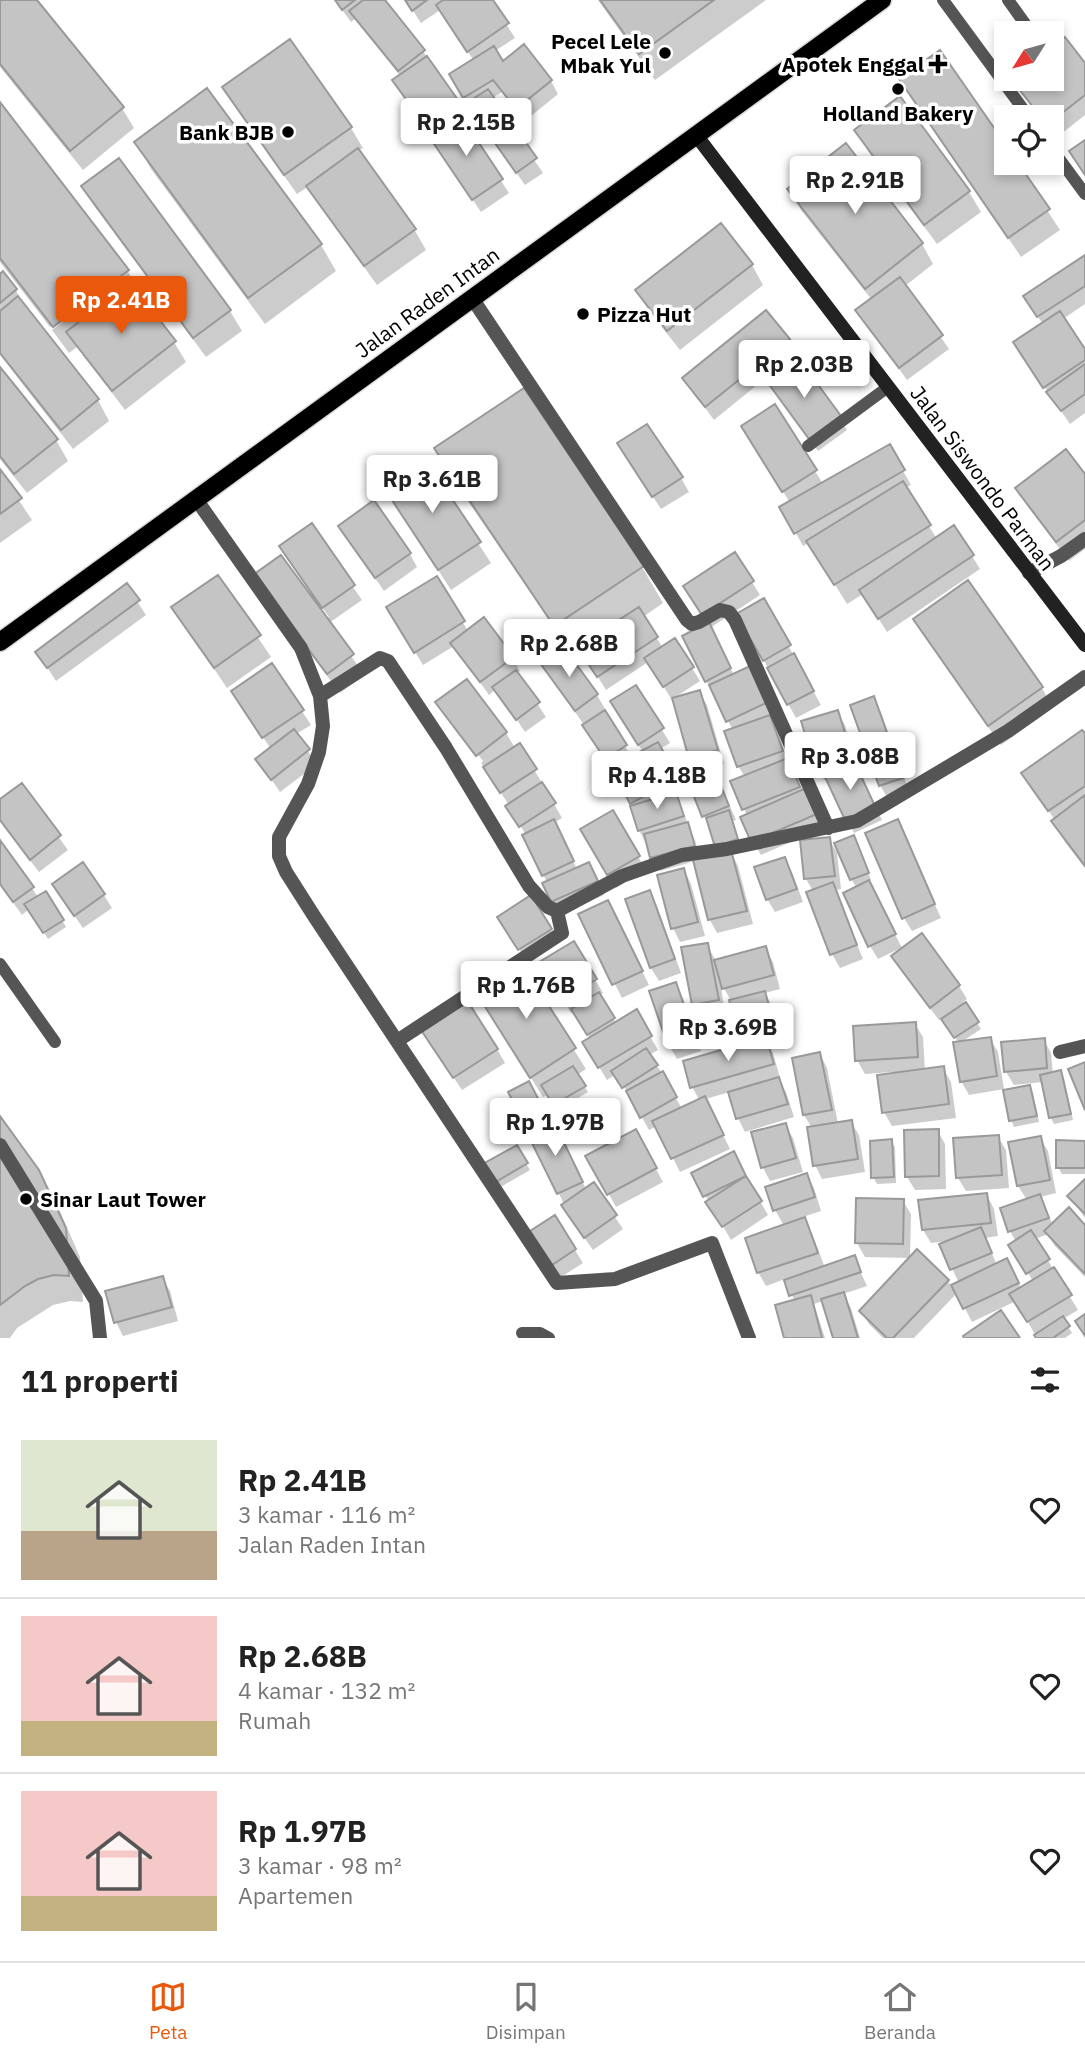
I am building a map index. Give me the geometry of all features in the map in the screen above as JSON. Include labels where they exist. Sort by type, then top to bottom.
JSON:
[{"type":"main road","name":"Jalan Raden Intan","points":[[0,642],[882,0]]},
{"type":"street","name":"Jalan Siswondo Parman","points":[[696,135],[1085,645]]},
{"type":"street","points":[[472,298],[687,620],[692,624],[699,622],[720,610],[729,612],[735,620],[828,828]]},
{"type":"street","points":[[196,499],[301,648],[320,696],[323,726],[319,752],[309,784],[279,837],[279,856],[286,872],[314,916],[557,1283],[615,1279],[712,1243],[749,1338]]},
{"type":"street","points":[[1030,573],[1085,539]]},
{"type":"street","points":[[320,696],[380,658],[388,661],[446,748],[529,886],[548,907],[557,911]]},
{"type":"street","points":[[557,911],[622,876],[682,855],[727,849],[857,821],[1008,731],[1085,677]]},
{"type":"street","points":[[397,1041],[562,933],[557,911]]},
{"type":"street","points":[[1060,1052],[1085,1046]]},
{"type":"street","points":[[0,1145],[96,1301],[100,1338]]},
{"type":"lane","points":[[943,0],[1020,105]]},
{"type":"lane","points":[[1008,0],[1023,21]]},
{"type":"lane","points":[[1064,165],[1085,194]]},
{"type":"lane","points":[[808,446],[888,387]]},
{"type":"lane","points":[[0,964],[55,1042]]},
{"type":"lane","points":[[522,1333],[540,1333],[549,1338]]},
{"type":"building","points":[[0,0],[37,0],[124,107],[70,151],[0,64]]},
{"type":"building","points":[[335,0],[355,0],[342,10]]},
{"type":"building","points":[[363,0],[385,0],[425,50],[398,71],[349,11]]},
{"type":"building","points":[[405,0],[427,0],[412,11]]},
{"type":"building","points":[[443,0],[493,0],[509,23],[467,52],[436,5]]},
{"type":"building","points":[[600,0],[714,0],[639,54]]},
{"type":"building","points":[[1064,38],[1085,63],[1085,95],[1064,112],[1064,105],[1032,105],[1020,91],[1064,91]]},
{"type":"building","points":[[290,39],[352,127],[284,175],[222,87]]},
{"type":"building","points":[[524,44],[552,80],[516,109],[493,80],[463,98],[449,74],[494,46],[503,61]]},
{"type":"building","points":[[940,50],[994,128],[994,175],[1026,175],[1050,209],[1008,238],[899,79]]},
{"type":"building","points":[[427,56],[458,100],[424,124],[392,80]]},
{"type":"building","points":[[207,88],[322,244],[248,298],[134,142]]},
{"type":"building","points":[[488,89],[537,158],[516,173],[467,103]]},
{"type":"building","points":[[900,96],[970,191],[924,225],[854,130]]},
{"type":"building","points":[[0,102],[129,270],[53,327],[0,258]]},
{"type":"building","points":[[461,116],[503,179],[472,200],[430,138]]},
{"type":"building","points":[[1085,140],[1085,175],[1069,151]]},
{"type":"building","points":[[846,143],[923,243],[865,289],[787,189]]},
{"type":"building","points":[[358,148],[416,229],[364,266],[306,186]]},
{"type":"building","points":[[119,158],[231,310],[193,338],[81,186]]},
{"type":"building","points":[[721,223],[753,264],[667,331],[635,290]]},
{"type":"building","points":[[1085,255],[1085,286],[1037,317],[1023,296]]},
{"type":"building","points":[[3,271],[17,289],[0,303],[0,274]]},
{"type":"building","points":[[900,277],[943,335],[899,368],[855,310]]},
{"type":"building","points":[[130,282],[176,341],[112,391],[66,332]]},
{"type":"building","points":[[18,296],[99,399],[61,430],[0,353],[0,311]]},
{"type":"building","points":[[766,310],[790,339],[705,407],[682,378]]},
{"type":"building","points":[[1060,311],[1085,349],[1085,360],[1043,388],[1013,342]]},
{"type":"building","points":[[800,360],[841,416],[809,439],[768,383]]},
{"type":"building","points":[[1085,364],[1085,394],[1061,411],[1046,392]]},
{"type":"building","points":[[0,367],[58,439],[14,474],[0,456]]},
{"type":"building","points":[[524,388],[644,566],[554,626],[434,448]]},
{"type":"building","points":[[775,404],[817,470],[782,492],[741,426]]},
{"type":"building","points":[[647,424],[683,477],[652,497],[617,443]]},
{"type":"building","points":[[890,444],[905,470],[794,534],[779,507]]},
{"type":"building","points":[[1066,449],[1085,474],[1085,520],[1056,542],[1015,488]]},
{"type":"building","points":[[426,460],[481,542],[438,570],[384,488]]},
{"type":"building","points":[[0,469],[22,498],[0,514]]},
{"type":"building","points":[[903,481],[931,525],[834,585],[806,541]]},
{"type":"building","points":[[374,500],[411,553],[375,578],[338,526]]},
{"type":"building","points":[[312,523],[355,585],[322,608],[279,546]]},
{"type":"building","points":[[954,525],[974,555],[878,619],[859,590]]},
{"type":"building","points":[[735,552],[754,581],[702,615],[683,586]]},
{"type":"building","points":[[281,555],[354,654],[327,674],[253,575]]},
{"type":"building","points":[[218,575],[261,635],[214,668],[171,607]]},
{"type":"building","points":[[437,576],[465,621],[414,653],[386,607]]},
{"type":"building","points":[[968,580],[1043,687],[988,726],[913,619]]},
{"type":"building","points":[[127,583],[140,600],[47,668],[35,652]]},
{"type":"building","points":[[764,598],[791,645],[763,661],[736,614]]},
{"type":"building","points":[[639,607],[658,637],[597,677],[577,647]]},
{"type":"building","points":[[484,617],[514,657],[480,682],[450,643]]},
{"type":"building","points":[[709,622],[731,668],[705,682],[682,636]]},
{"type":"building","points":[[675,638],[694,667],[663,687],[644,658]]},
{"type":"building","points":[[563,646],[598,694],[575,711],[540,663]]},
{"type":"building","points":[[794,653],[814,691],[787,705],[767,668]]},
{"type":"building","points":[[272,663],[304,710],[262,738],[231,691]]},
{"type":"building","points":[[750,666],[768,702],[726,722],[709,685]]},
{"type":"building","points":[[516,670],[540,702],[516,720],[492,687]]},
{"type":"building","points":[[467,679],[507,732],[476,756],[435,702]]},
{"type":"building","points":[[636,685],[664,728],[638,745],[610,701]]},
{"type":"building","points":[[700,690],[718,750],[689,759],[672,698]]},
{"type":"building","points":[[874,696],[903,778],[879,786],[850,705]]},
{"type":"building","points":[[605,710],[627,745],[605,759],[582,725]]},
{"type":"building","points":[[838,710],[852,756],[815,767],[801,721]]},
{"type":"building","points":[[770,715],[783,751],[737,767],[724,731]]},
{"type":"building","points":[[294,729],[310,749],[271,780],[255,759]]},
{"type":"building","points":[[1082,730],[1085,733],[1085,786],[1048,811],[1021,773]]},
{"type":"building","points":[[658,742],[678,778],[630,804],[611,767]]},
{"type":"building","points":[[520,743],[537,769],[500,793],[483,767]]},
{"type":"building","points":[[788,758],[800,787],[742,810],[730,781]]},
{"type":"building","points":[[712,763],[729,806],[702,817],[685,774]]},
{"type":"building","points":[[855,763],[875,806],[845,820],[825,777]]},
{"type":"building","points":[[542,782],[556,803],[519,827],[505,806]]},
{"type":"building","points":[[22,783],[61,835],[30,860],[0,820],[0,799]]},
{"type":"building","points":[[806,788],[817,814],[751,842],[740,817]]},
{"type":"building","points":[[676,792],[684,816],[638,831],[630,806]]},
{"type":"building","points":[[1085,795],[1085,866],[1051,821]]},
{"type":"building","points":[[613,810],[640,856],[607,875],[580,829]]},
{"type":"building","points":[[729,810],[738,839],[715,847],[706,818]]},
{"type":"building","points":[[554,819],[574,861],[542,876],[522,835]]},
{"type":"building","points":[[898,819],[935,904],[902,919],[865,833]]},
{"type":"building","points":[[688,822],[695,846],[650,858],[644,834]]},
{"type":"building","points":[[854,835],[869,873],[850,880],[834,843]]},
{"type":"building","points":[[830,837],[835,876],[804,879],[800,840]]},
{"type":"building","points":[[0,840],[34,887],[13,902],[0,884]]},
{"type":"building","points":[[731,850],[747,911],[708,920],[693,860]]},
{"type":"building","points":[[785,857],[797,889],[766,900],[754,867]]},
{"type":"building","points":[[83,862],[105,894],[74,916],[52,884]]},
{"type":"building","points":[[589,862],[598,881],[551,902],[542,883]]},
{"type":"building","points":[[684,868],[698,922],[671,929],[657,875]]},
{"type":"building","points":[[869,880],[896,934],[868,947],[843,893]]},
{"type":"building","points":[[833,882],[857,945],[830,955],[806,892]]},
{"type":"building","points":[[650,890],[675,959],[650,968],[625,899]]},
{"type":"building","points":[[46,891],[64,920],[43,933],[24,904]]},
{"type":"building","points":[[531,895],[552,929],[518,950],[497,917]]},
{"type":"building","points":[[608,900],[643,971],[612,985],[578,914]]},
{"type":"building","points":[[922,933],[960,985],[930,1008],[891,956]]},
{"type":"building","points":[[574,941],[597,979],[562,1000],[539,962]]},
{"type":"building","points":[[708,943],[719,1000],[692,1005],[681,947]]},
{"type":"building","points":[[766,946],[774,975],[722,989],[714,960]]},
{"type":"building","points":[[522,964],[576,1048],[530,1078],[477,994]]},
{"type":"building","points":[[676,982],[695,1037],[668,1046],[649,991]]},
{"type":"building","points":[[765,991],[774,1026],[738,1035],[729,1000]]},
{"type":"building","points":[[599,992],[615,1018],[587,1035],[571,1009]]},
{"type":"building","points":[[465,997],[498,1049],[453,1078],[419,1027]]},
{"type":"building","points":[[966,1002],[979,1022],[954,1038],[941,1019]]},
{"type":"building","points":[[637,1009],[652,1036],[598,1068],[582,1042]]},
{"type":"building","points":[[916,1022],[918,1057],[855,1061],[853,1026]]},
{"type":"building","points":[[766,1037],[774,1064],[690,1088],[683,1061]]},
{"type":"building","points":[[991,1037],[997,1076],[960,1082],[953,1042]]},
{"type":"building","points":[[1045,1038],[1047,1068],[1004,1072],[1001,1042]]},
{"type":"building","points":[[646,1048],[658,1065],[622,1088],[611,1071]]},
{"type":"building","points":[[820,1052],[832,1110],[803,1115],[792,1058]]},
{"type":"building","points":[[1085,1062],[1085,1110],[1068,1069]]},
{"type":"building","points":[[573,1066],[586,1086],[553,1105],[541,1085]]},
{"type":"building","points":[[944,1066],[949,1104],[882,1113],[877,1075]]},
{"type":"building","points":[[1061,1070],[1071,1114],[1049,1118],[1040,1075]]},
{"type":"building","points":[[663,1071],[677,1097],[640,1118],[626,1091]]},
{"type":"building","points":[[779,1077],[788,1104],[736,1119],[728,1092]]},
{"type":"building","points":[[529,1081],[545,1112],[524,1122],[508,1092]]},
{"type":"building","points":[[1030,1085],[1037,1116],[1009,1121],[1003,1090]]},
{"type":"building","points":[[705,1096],[724,1135],[671,1159],[652,1121]]},
{"type":"building","name":"Sinar Laut Tower","points":[[0,1116],[39,1170],[66,1228],[69,1276],[54,1275],[38,1279],[0,1305]]},
{"type":"building","points":[[852,1120],[858,1159],[813,1166],[807,1127]]},
{"type":"building","points":[[554,1122],[583,1182],[557,1194],[528,1135]]},
{"type":"building","points":[[786,1123],[796,1158],[761,1168],[751,1132]]},
{"type":"building","points":[[636,1129],[657,1168],[607,1195],[585,1156]]},
{"type":"building","points":[[939,1129],[939,1176],[905,1177],[904,1130]]},
{"type":"building","points":[[999,1135],[1002,1175],[956,1178],[953,1138]]},
{"type":"building","points":[[1041,1136],[1050,1180],[1017,1186],[1008,1142]]},
{"type":"building","points":[[892,1139],[894,1177],[871,1178],[870,1141]]},
{"type":"building","points":[[1056,1140],[1085,1141],[1085,1168],[1056,1168]]},
{"type":"building","points":[[517,1145],[528,1163],[494,1183],[483,1164]]},
{"type":"building","points":[[734,1151],[746,1176],[703,1197],[691,1173]]},
{"type":"building","points":[[807,1173],[815,1197],[773,1211],[765,1187]]},
{"type":"building","points":[[746,1176],[762,1201],[722,1227],[705,1202]]},
{"type":"building","points":[[1085,1179],[1085,1214],[1067,1196]]},
{"type":"building","points":[[594,1182],[617,1215],[584,1238],[561,1205]]},
{"type":"building","points":[[987,1193],[991,1223],[922,1230],[918,1200]]},
{"type":"building","points":[[1040,1194],[1049,1218],[1008,1232],[1000,1208]]},
{"type":"building","points":[[856,1198],[904,1199],[903,1244],[855,1243]]},
{"type":"building","points":[[1069,1207],[1085,1225],[1085,1274],[1044,1231]]},
{"type":"building","points":[[555,1215],[576,1249],[552,1265],[530,1231]]},
{"type":"building","points":[[805,1217],[818,1253],[757,1273],[745,1238]]},
{"type":"building","points":[[981,1227],[992,1253],[950,1270],[939,1244]]},
{"type":"building","points":[[1031,1230],[1050,1259],[1026,1274],[1008,1245]]},
{"type":"building","points":[[917,1249],[949,1280],[893,1338],[887,1338],[859,1311]]},
{"type":"building","points":[[855,1255],[861,1272],[789,1296],[784,1280]]},
{"type":"building","points":[[1007,1258],[1019,1283],[963,1309],[951,1285]]},
{"type":"building","points":[[1054,1267],[1072,1295],[1027,1322],[1009,1294]]},
{"type":"building","points":[[163,1276],[172,1307],[114,1323],[105,1291]]},
{"type":"building","points":[[844,1292],[858,1338],[833,1338],[821,1299]]},
{"type":"building","points":[[811,1295],[822,1338],[784,1338],[775,1305]]},
{"type":"building","points":[[1001,1310],[1020,1338],[964,1338],[963,1336]]},
{"type":"building","points":[[1085,1314],[1085,1336],[1075,1321]]},
{"type":"building","points":[[1063,1316],[1070,1326],[1053,1338],[1036,1338],[1034,1335]]},
{"type":"place","name":"Pecel Lele Mbak Yul","points":[[665,53]]},
{"type":"place","name":"Apotek Enggal","points":[[938,64]]},
{"type":"place","name":"Holland Bakery","points":[[898,89]]},
{"type":"place","name":"Bank BJB","points":[[288,132]]},
{"type":"place","name":"Pizza Hut","points":[[583,314]]},
{"type":"place","name":"Sinar Laut Tower","points":[[26,1199]]}]
